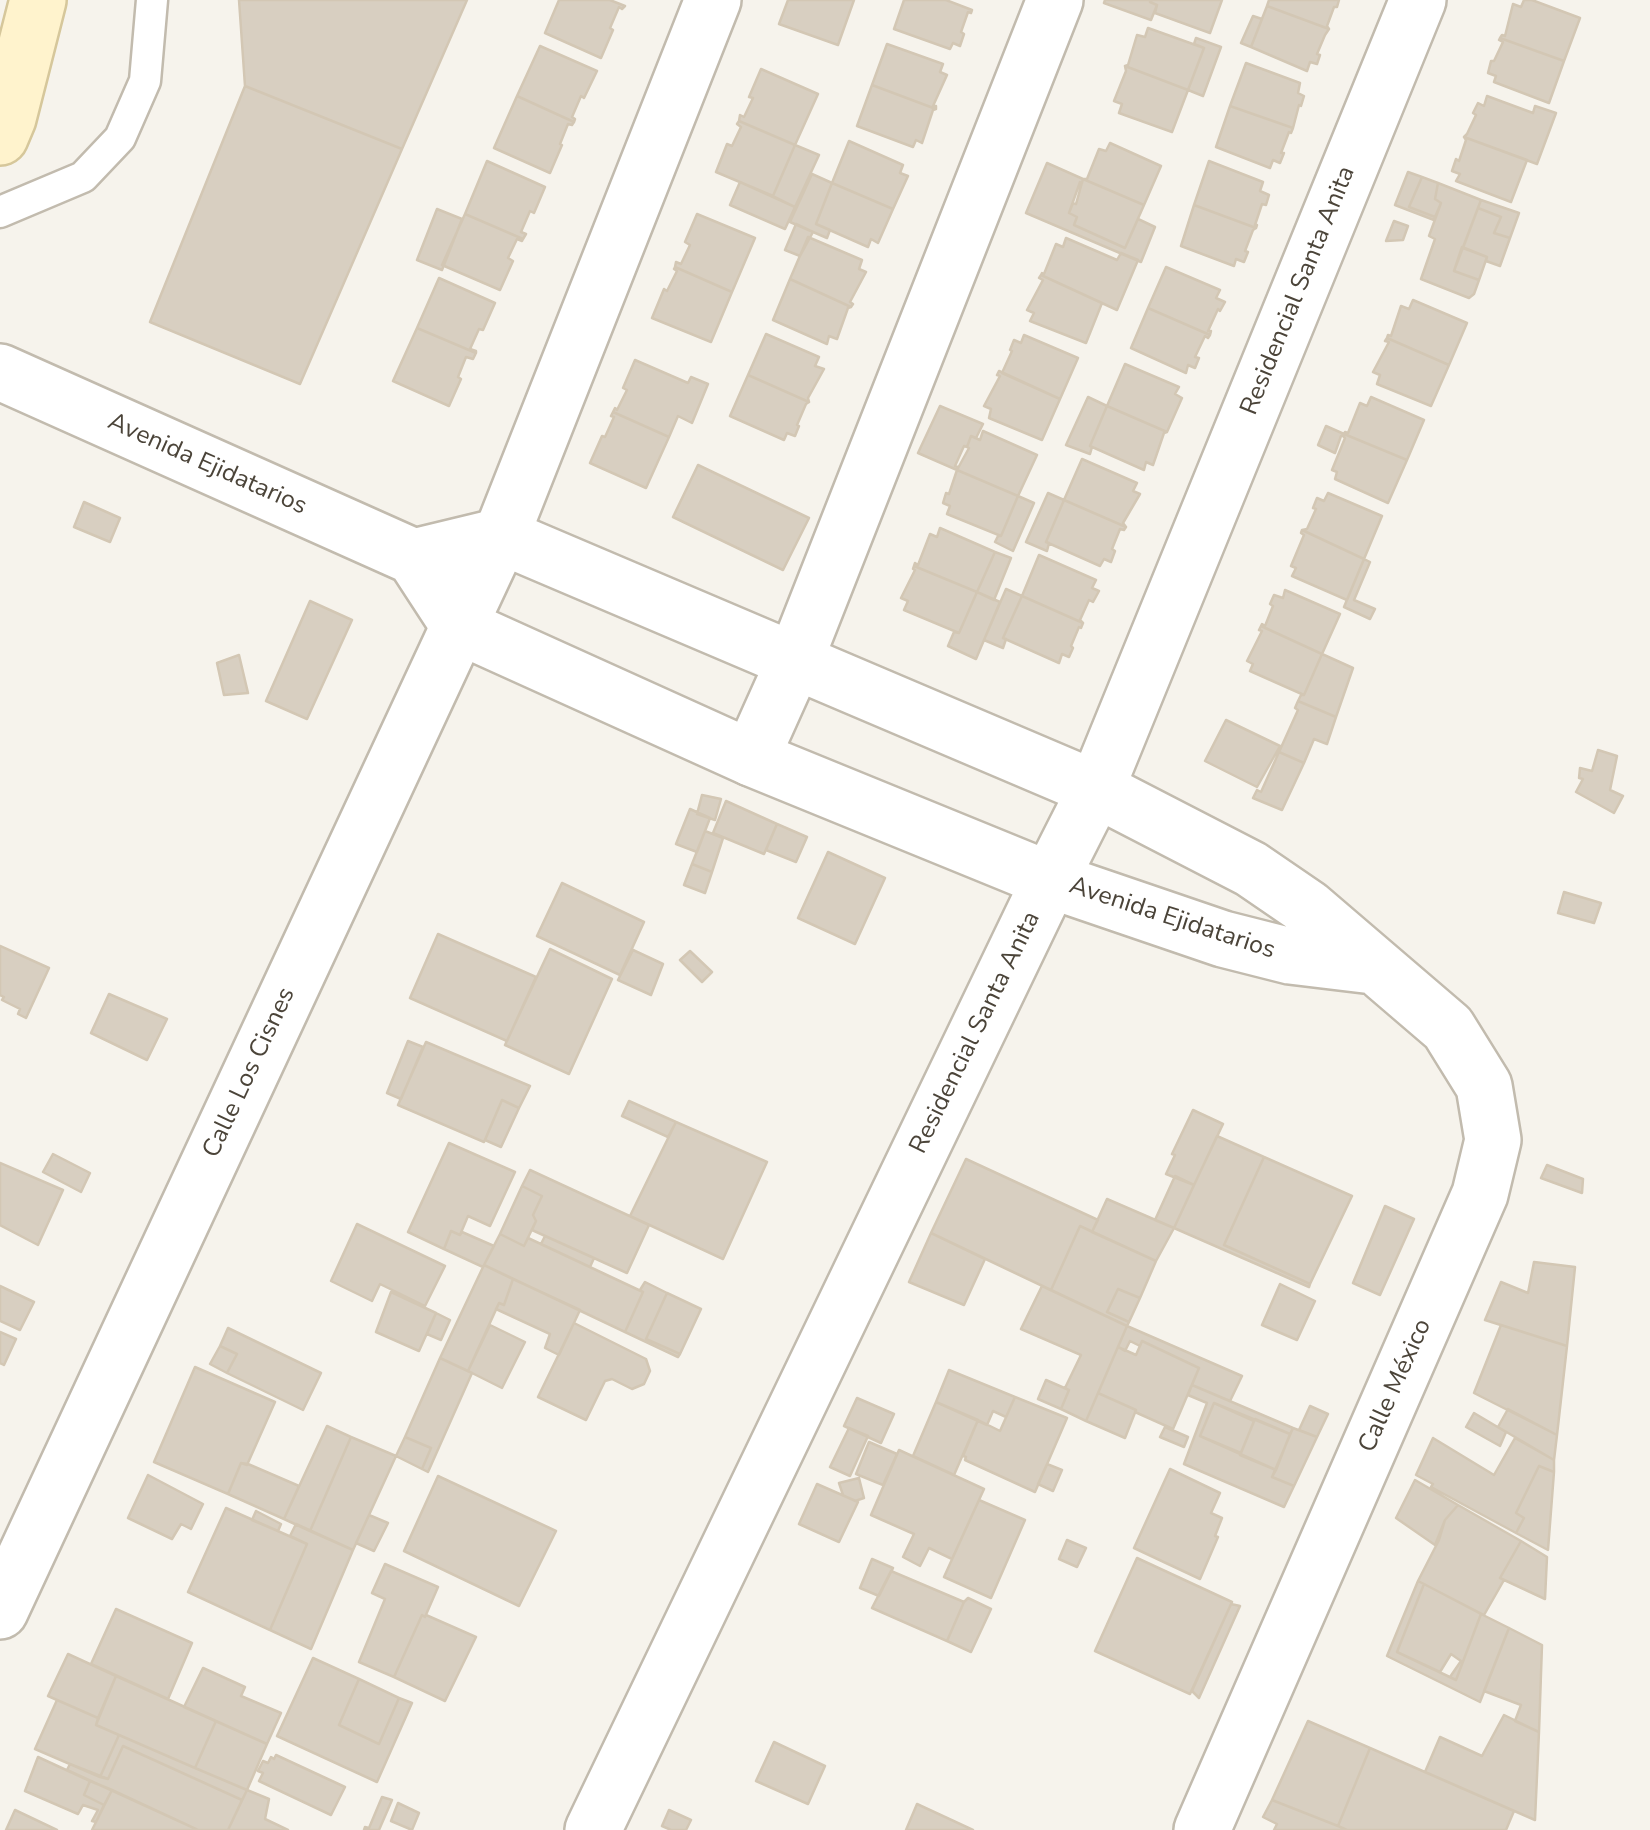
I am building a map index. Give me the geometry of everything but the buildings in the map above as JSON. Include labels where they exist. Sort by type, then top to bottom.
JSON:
[{"type":"main road","points":[[0,137],[38,0]]},
{"type":"street","points":[[501,536],[713,0]]},
{"type":"street","points":[[751,758],[794,660],[1055,0]]},
{"type":"street","name":"Residencial Santa Anita","points":[[593,1830],[1096,789],[1418,0]]},
{"type":"street","name":"Avenida Ejidatarios","points":[[0,372],[414,557]]},
{"type":"street","points":[[458,626],[414,557],[501,536],[1096,789],[1251,869],[1308,908],[1373,966]]},
{"type":"street","name":"Calle Los Cisnes","points":[[0,1611],[501,536]]},
{"type":"street","name":"Avenida Ejidatarios","points":[[458,626],[751,758],[1050,880],[1223,939],[1290,956],[1373,966]]},
{"type":"street","name":"Calle México","points":[[1202,1830],[1480,1194],[1493,1140],[1484,1086],[1448,1028],[1373,966]]},
{"type":"lane","points":[[0,212],[83,177],[120,138],[145,81],[152,0]]}]
